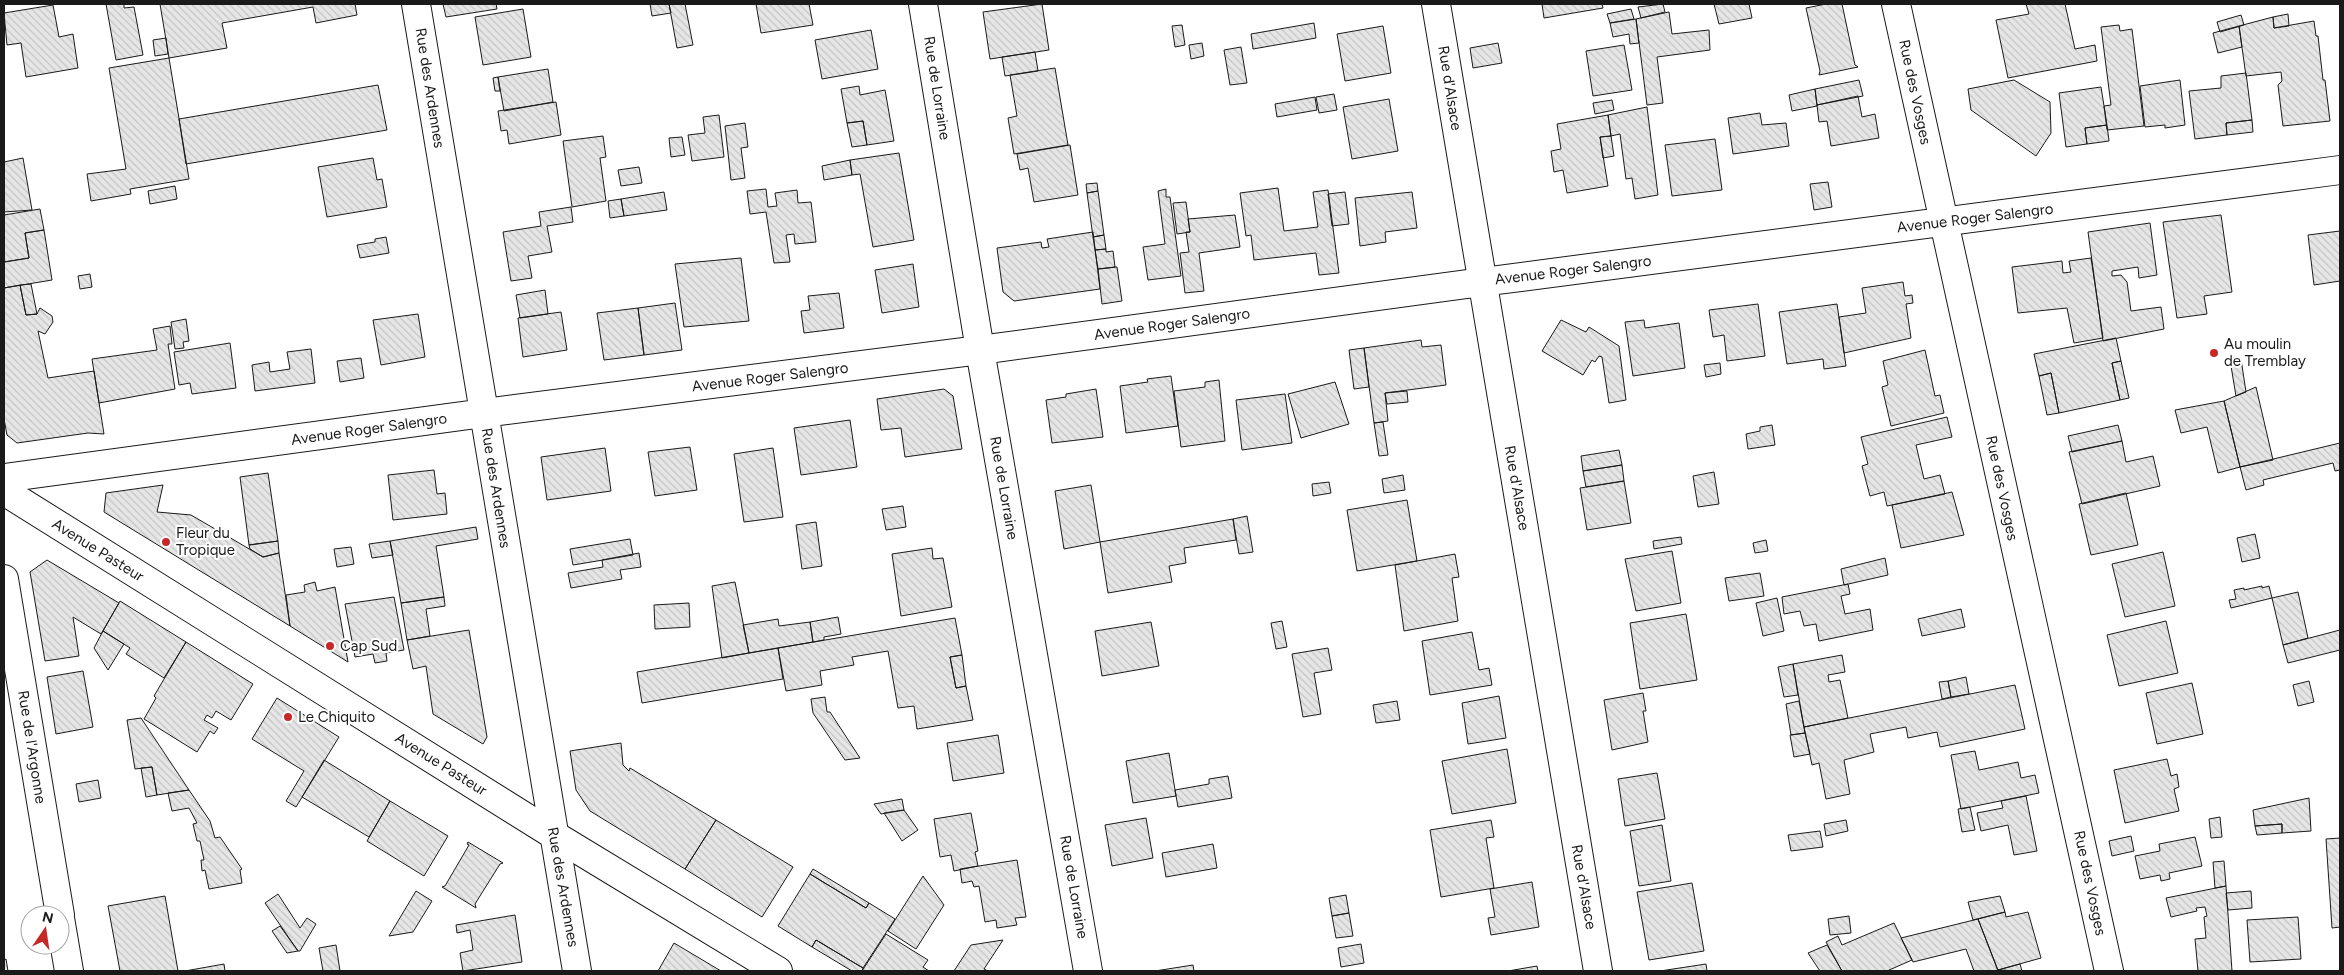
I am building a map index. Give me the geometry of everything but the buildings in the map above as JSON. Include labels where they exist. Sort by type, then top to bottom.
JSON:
[{"type":"street","name":"Rue des Ardennes","points":[[416,4],[577,971]]},
{"type":"street","name":"Rue de Lorraine","points":[[923,4],[980,350],[1088,971]]},
{"type":"street","name":"Rue d'Alsace","points":[[1436,4],[1598,971]]},
{"type":"street","name":"Rue des Vosges","points":[[1896,4],[2109,971]]},
{"type":"street","name":"Avenue Roger Salengro","points":[[4,478],[484,413],[980,350],[1482,282],[2340,170]]},
{"type":"street","name":"Avenue Pasteur","points":[[4,491],[554,835],[778,971]]},
{"type":"street","name":"Rue de l'Argonne","points":[[4,580],[58,905]]},
{"type":"street","name":"Rue de l'Argonne","points":[[66,955],[69,971]]},
{"type":"place","name":"Au moulin de Tremblay","points":[[2214,353]]},
{"type":"place","name":"Fleur du Tropique","points":[[166,542]]},
{"type":"place","name":"Cap Sud","points":[[330,646]]},
{"type":"place","name":"Le Chiquito","points":[[288,717]]}]
